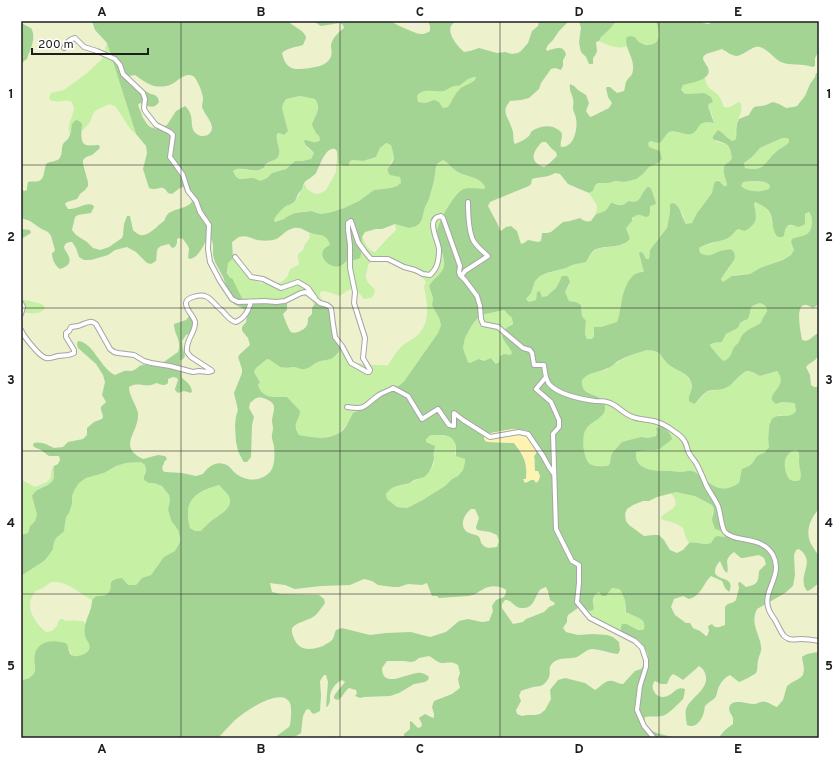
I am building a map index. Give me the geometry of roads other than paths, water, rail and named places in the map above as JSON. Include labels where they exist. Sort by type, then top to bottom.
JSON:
[{"type":"street","points":[[64,48],[67,42],[72,38],[75,38],[84,47],[115,59],[120,65],[123,74],[143,93],[145,99],[145,111],[156,125],[170,132],[172,135],[170,157],[183,175],[188,191],[196,201],[200,212],[209,225],[208,249],[210,262],[232,299],[238,302],[276,302],[286,301],[306,292],[320,303],[332,308],[335,337],[342,346],[351,363],[367,372],[370,370],[363,358],[365,338],[354,303],[355,292],[350,268],[348,223],[351,220],[358,242],[371,259],[388,259],[404,267],[430,275],[436,268],[439,249],[433,223],[435,218],[441,216],[460,266],[459,272],[477,296],[483,324],[498,327],[522,348],[530,350],[534,365],[544,364],[546,377],[550,385],[560,391],[580,398],[607,402],[634,418],[658,422],[666,425],[679,435],[685,442],[714,497],[719,508],[724,532],[729,536],[754,541],[764,546],[772,554],[776,570],[768,592],[767,600],[769,610],[782,634],[790,639],[819,641]]},
{"type":"street","points":[[461,276],[465,271],[488,256],[477,247],[472,238],[468,213],[468,202]]},
{"type":"street","points":[[234,257],[251,277],[263,279],[281,288],[298,282],[308,288],[320,303]]},
{"type":"street","points":[[21,330],[24,337],[39,354],[49,358],[74,354],[74,350],[66,337],[66,333],[71,327],[91,321],[96,324],[110,348],[114,352],[134,355],[144,361],[193,372],[210,372],[212,371],[190,357],[186,352],[187,343],[195,324],[194,319],[186,306],[187,301],[190,298],[197,296],[208,297],[213,300],[233,322],[240,320],[246,313],[251,302]]},
{"type":"street","points":[[21,303],[23,307],[21,314]]},
{"type":"street","points":[[546,377],[536,389],[551,402],[559,420],[559,427],[552,434],[556,529],[572,561],[579,565],[577,602],[590,618],[635,641],[642,648],[646,660],[646,667],[640,686],[637,710],[644,726],[654,738]]},
{"type":"street","points":[[347,407],[366,407],[379,395],[393,388],[408,396],[422,419],[438,409],[449,425],[454,426],[454,413],[490,437],[520,432],[528,434],[554,474]]}]
